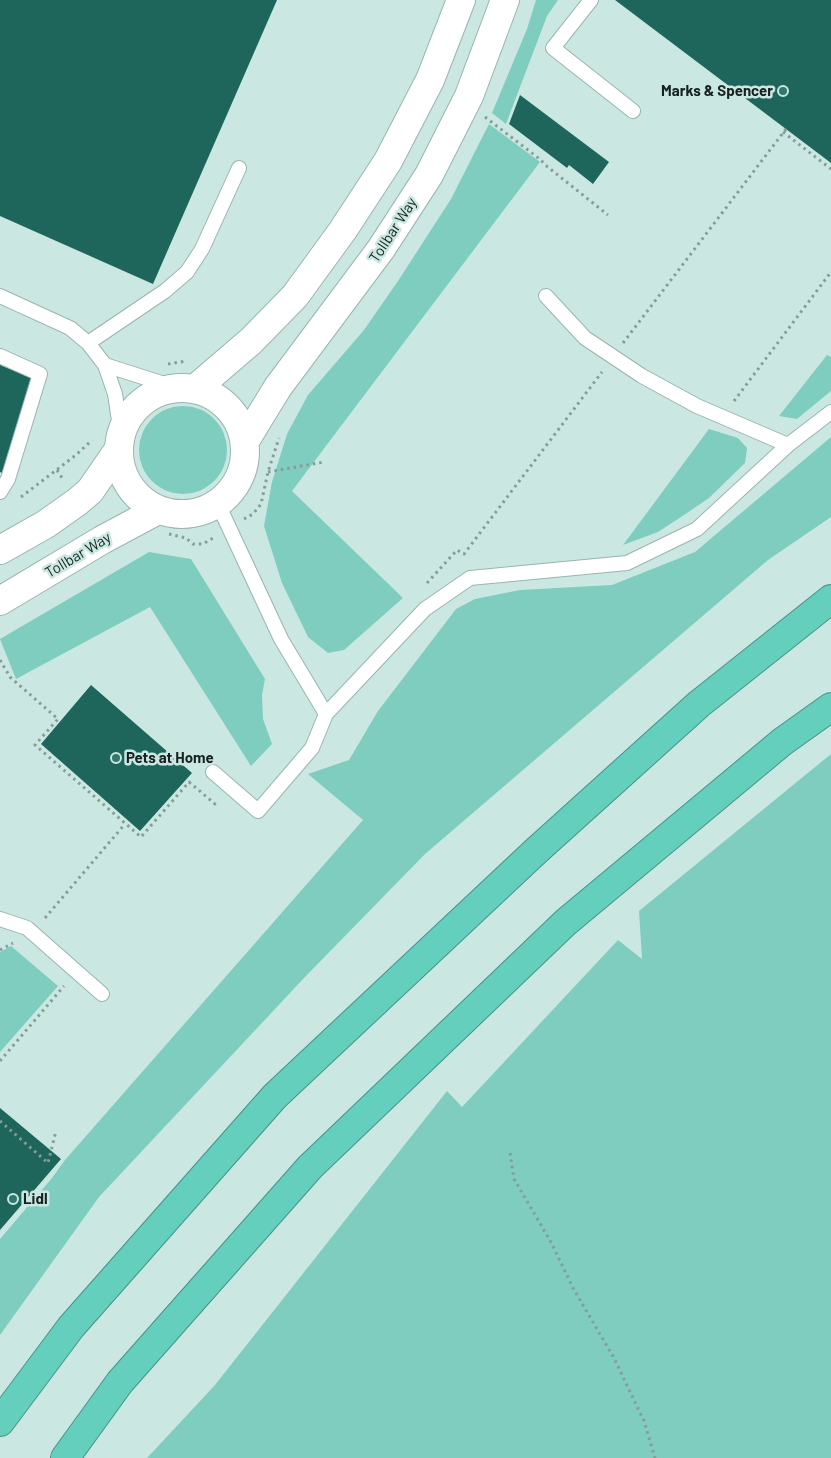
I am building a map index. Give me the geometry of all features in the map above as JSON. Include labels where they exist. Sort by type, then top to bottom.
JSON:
[{"type":"highway","points":[[0,1422],[71,1327],[275,1096],[536,851],[699,704],[831,599]]},
{"type":"highway","points":[[65,1458],[120,1382],[310,1167],[566,922],[782,742],[831,707]]},
{"type":"main road","points":[[186,389],[252,342],[295,296],[343,230],[388,161],[426,88],[461,0]]},
{"type":"main road","name":"Tollbar Way","points":[[245,440],[278,387],[381,249],[429,174],[469,96],[505,0]]},
{"type":"main road","points":[[0,550],[46,524],[90,491],[112,440],[136,408],[148,398],[162,391],[186,389],[213,396],[228,408],[239,423],[245,440],[246,459],[241,477],[231,492],[218,504],[198,513],[178,515],[158,510],[142,500],[129,486],[112,440]]},
{"type":"main road","name":"Tollbar Way","points":[[0,601],[102,540],[158,510]]},
{"type":"lane","points":[[591,0],[553,48],[633,111]]},
{"type":"lane","points":[[88,343],[166,291],[187,272],[202,248],[239,168]]},
{"type":"lane","points":[[0,296],[70,328],[88,343],[105,365],[115,394],[112,440]]},
{"type":"lane","points":[[546,296],[585,338],[612,358],[689,402],[788,445]]},
{"type":"lane","points":[[0,356],[40,374],[8,479],[0,492]]},
{"type":"lane","points":[[105,365],[186,389]]},
{"type":"lane","points":[[212,772],[258,811],[312,748],[326,714],[425,609],[470,578],[627,562],[697,529],[788,445],[831,412]]},
{"type":"lane","points":[[218,504],[281,639],[326,714]]},
{"type":"lane","points":[[0,918],[27,928],[102,994]]},
{"type":"path","points":[[485,117],[542,160],[544,164],[608,215]]},
{"type":"path","points":[[783,132],[831,169]]},
{"type":"path","points":[[722,416],[831,272]]},
{"type":"path","points":[[134,375],[150,366],[191,360]]},
{"type":"path","points":[[16,500],[76,456],[112,440]]},
{"type":"path","points":[[268,472],[324,462]]},
{"type":"path","points":[[0,660],[10,677],[58,719],[35,745],[140,837],[189,782],[215,804],[230,788]]},
{"type":"path","points":[[39,925],[125,824]]},
{"type":"path","points":[[0,950],[14,942]]},
{"type":"path","points":[[0,1061],[64,987],[57,980]]},
{"type":"path","points":[[0,1121],[48,1163],[56,1131]]},
{"type":"path","points":[[510,1153],[514,1179],[552,1244],[573,1288],[614,1358],[644,1421],[655,1458]]},
{"type":"green space","points":[[536,0],[558,0],[547,16],[506,124],[492,113],[527,29]]},
{"type":"green space","points":[[489,124],[540,162],[292,491],[403,598],[344,650],[328,653],[308,637],[282,583],[264,526],[272,482],[287,434],[308,395],[364,330],[398,281],[451,199]]},
{"type":"green space","points":[[827,355],[831,357],[831,391],[797,419],[779,416]]},
{"type":"green space","points":[[183,406],[200,409],[214,419],[224,433],[227,450],[224,467],[214,481],[200,491],[183,494],[166,491],[152,481],[142,467],[139,450],[142,433],[152,419],[166,409]]},
{"type":"green space","points":[[709,429],[738,438],[747,448],[745,463],[709,498],[684,515],[658,532],[623,545]]},
{"type":"green space","points":[[831,437],[831,517],[768,560],[425,854],[304,978],[99,1197],[0,1335],[0,1239],[65,1160],[363,820],[308,774],[349,760],[378,711],[456,609],[475,599],[520,590],[612,585],[695,552]]},
{"type":"green space","points":[[149,552],[191,559],[265,679],[262,695],[263,719],[272,744],[251,766],[150,607],[16,679],[0,639]]},
{"type":"green space","points":[[831,754],[831,1458],[147,1458],[215,1385],[447,1091],[462,1107],[618,940],[642,959],[639,911]]},
{"type":"green space","points":[[11,946],[58,986],[0,1052],[0,952]]},
{"type":"building","points":[[0,0],[277,0],[153,284],[0,216]]},
{"type":"building","name":"Marks & Spencer","points":[[615,0],[831,0],[831,163],[786,129]]},
{"type":"building","points":[[520,95],[609,162],[593,184],[569,165],[567,168],[509,124]]},
{"type":"building","points":[[0,365],[31,378],[2,473],[0,472]]},
{"type":"building","name":"Pets at Home","points":[[91,685],[192,773],[140,831],[41,744]]},
{"type":"building","name":"Lidl","points":[[0,1108],[61,1159],[0,1230]]},
{"type":"place","name":"Marks & Spencer","points":[[783,91]]},
{"type":"place","name":"Pets at Home","points":[[116,758]]},
{"type":"place","name":"Lidl","points":[[13,1199]]}]
